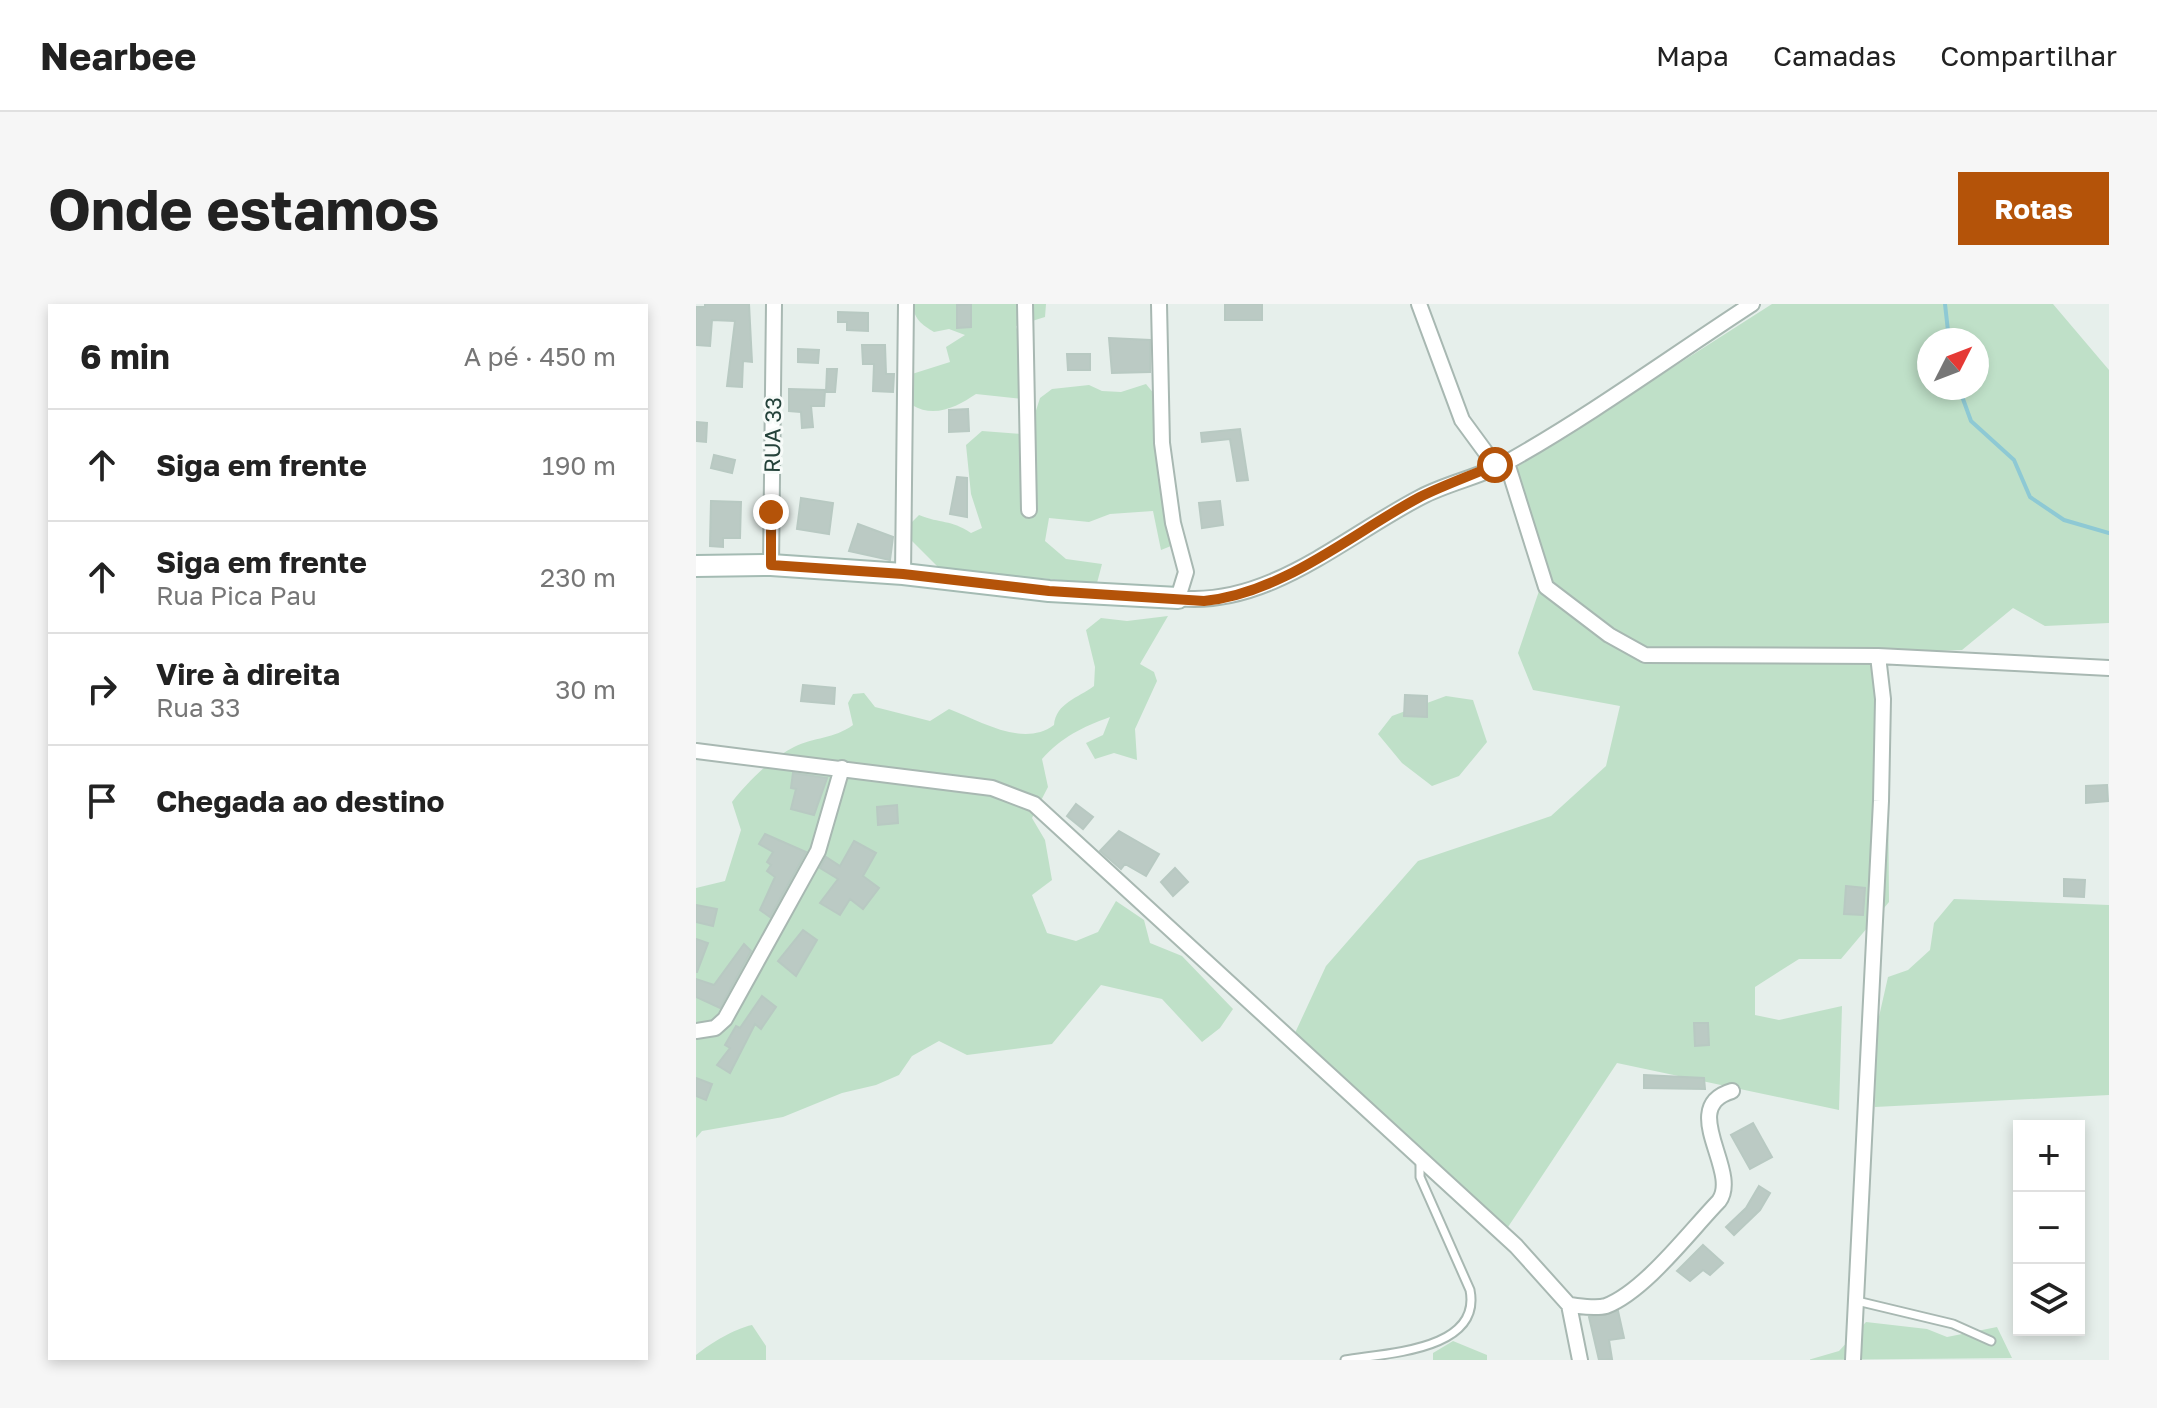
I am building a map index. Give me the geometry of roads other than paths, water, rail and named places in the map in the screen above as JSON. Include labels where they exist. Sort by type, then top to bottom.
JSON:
[{"type":"street","name":"RUA 33","points":[[771,565],[774,304]]},
{"type":"street","points":[[903,574],[906,304]]},
{"type":"street","points":[[1025,304],[1029,510]]},
{"type":"street","points":[[1159,304],[1162,443],[1173,523],[1186,572],[1178,598]]},
{"type":"street","points":[[1419,304],[1462,420],[1501,464],[1546,587],[1609,635],[1645,655],[1878,656],[2109,668]]},
{"type":"street","points":[[696,566],[771,565],[903,574],[1049,591],[1226,599],[1266,585],[1422,496],[1501,464],[1752,304]]},
{"type":"street","points":[[1853,1360],[1881,801],[1883,699],[1878,656]]},
{"type":"street","points":[[696,751],[992,788],[1034,804],[1516,1246],[1569,1305],[1580,1360]]},
{"type":"street","points":[[696,1031],[715,1028],[725,1019],[787,914],[818,851],[842,768]]},
{"type":"street","points":[[1569,1305],[1602,1307],[1619,1299],[1719,1201],[1724,1194],[1724,1184],[1711,1128],[1710,1107],[1714,1099],[1732,1091]]},
{"type":"lane","points":[[1345,1360],[1442,1340],[1461,1326],[1471,1309],[1470,1290],[1420,1177],[1421,1158]]},
{"type":"lane","points":[[1857,1301],[1953,1324],[1991,1341]]},
{"type":"waterway","points":[[1945,304],[1948,328]]},
{"type":"waterway","points":[[1963,400],[1971,421],[2014,460],[2030,497],[2064,520],[2109,533]]}]
